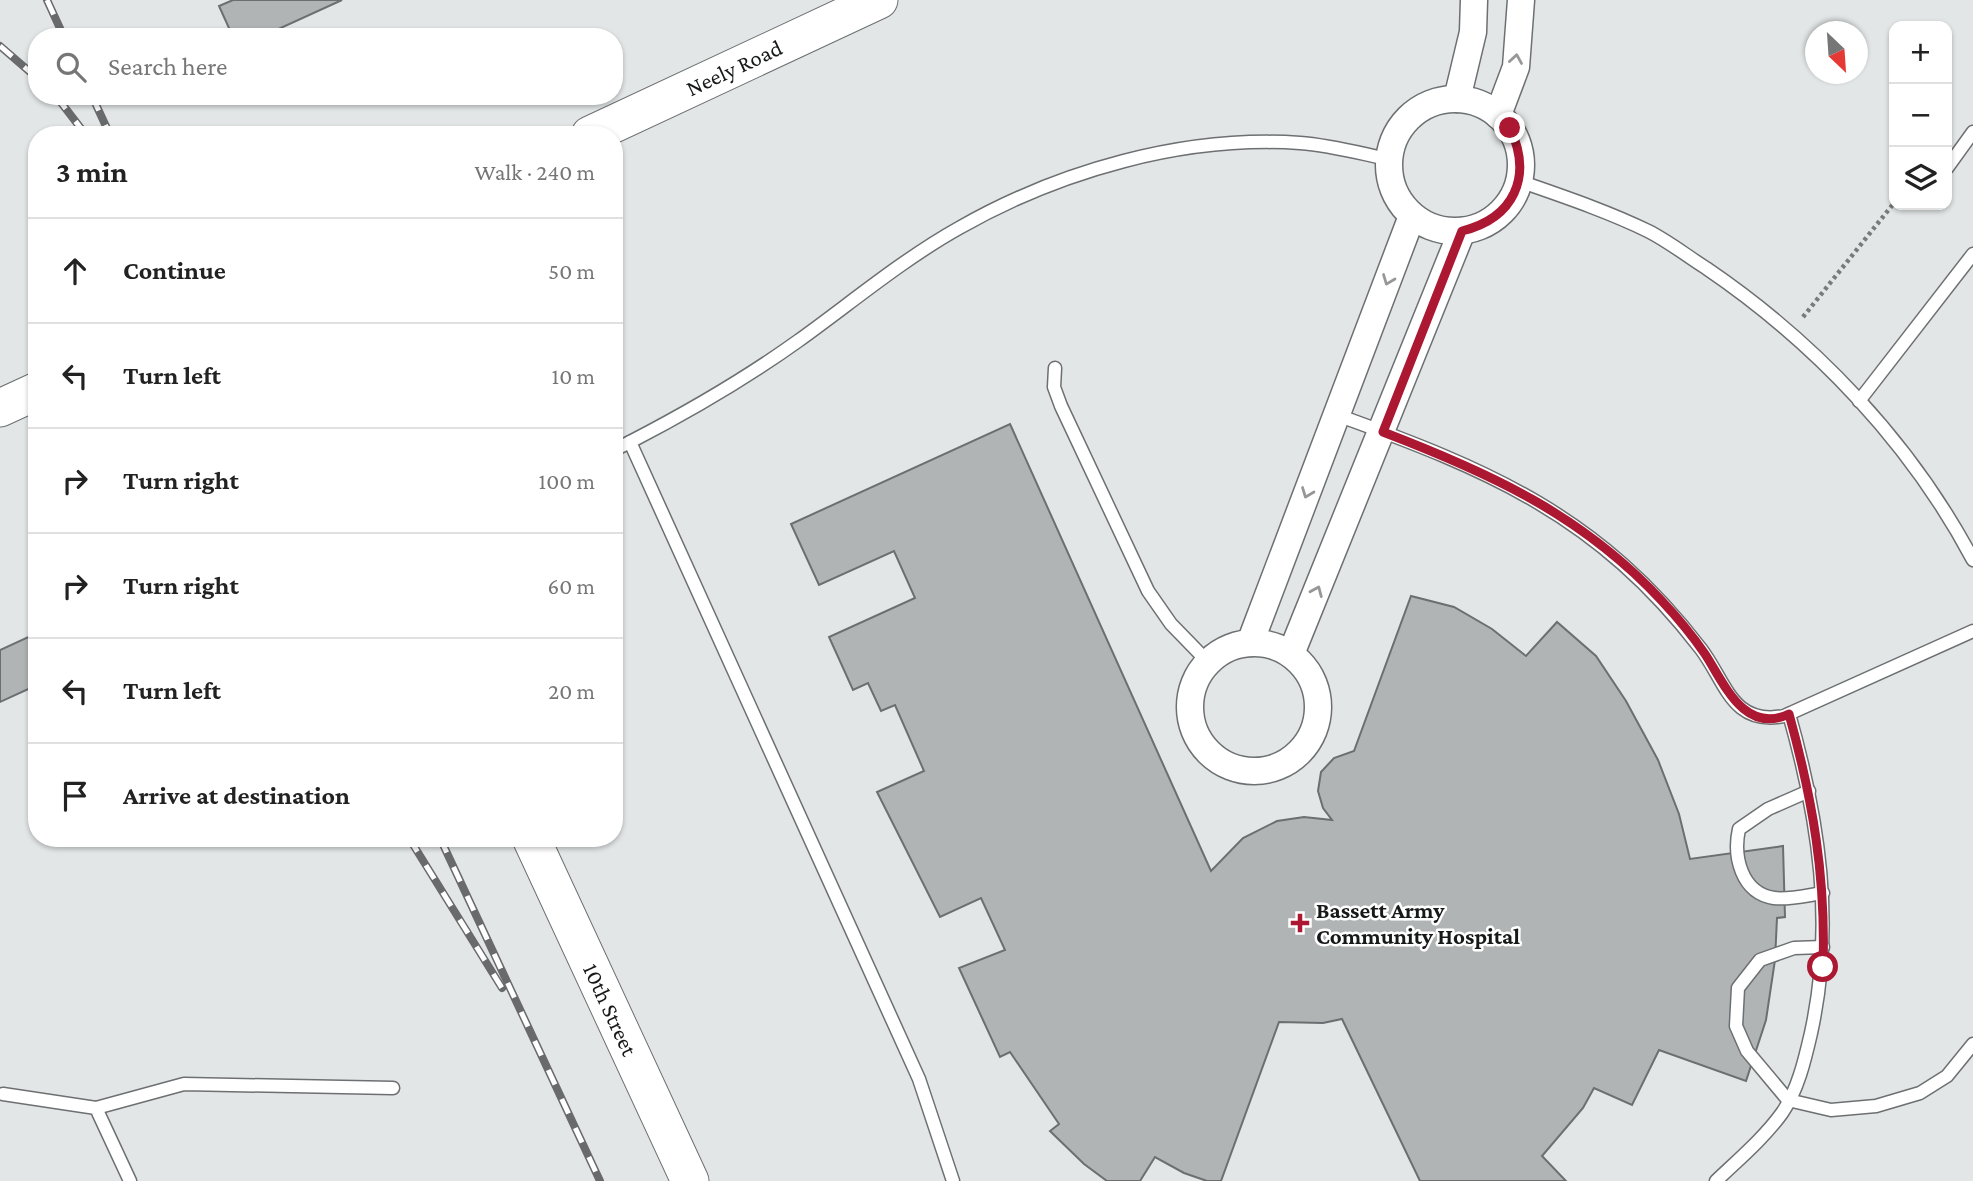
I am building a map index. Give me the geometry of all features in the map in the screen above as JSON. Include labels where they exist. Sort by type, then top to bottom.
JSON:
[{"type":"street","name":"Neely Road","points":[[609,126],[879,0]]},
{"type":"street","points":[[1457,99],[1473,32],[1474,0]]},
{"type":"street","points":[[1498,115],[1516,67],[1521,0]]},
{"type":"street","points":[[1457,99],[1471,101],[1498,115],[1510,128],[1518,145],[1521,163],[1519,181],[1513,196],[1492,220],[1462,231],[1427,226],[1412,216],[1394,190],[1388,159],[1393,140],[1404,123],[1419,110],[1437,101],[1457,99]]},
{"type":"street","points":[[1250,643],[1412,216]]},
{"type":"street","points":[[1291,654],[1462,231]]},
{"type":"street","points":[[0,408],[28,395]]},
{"type":"street","points":[[1250,643],[1278,648],[1291,654],[1306,669],[1315,688],[1318,708],[1314,728],[1304,747],[1289,760],[1270,769],[1249,771],[1229,766],[1211,755],[1198,739],[1191,719],[1190,699],[1196,679],[1208,662],[1220,652],[1250,643]]},
{"type":"street","name":"10th Street","points":[[535,847],[691,1181]]},
{"type":"lane","points":[[1952,161],[1973,132]]},
{"type":"lane","points":[[623,446],[693,409],[795,344],[957,229],[1022,195],[1096,169],[1161,153],[1234,143],[1300,143],[1388,159]]},
{"type":"lane","points":[[1519,181],[1649,231],[1740,291],[1790,333],[1858,401],[1903,452],[1973,560]]},
{"type":"lane","points":[[1858,401],[1973,254]]},
{"type":"lane","points":[[1055,368],[1054,387],[1061,406],[1148,591],[1171,624],[1208,662]]},
{"type":"lane","points":[[1337,415],[1504,482],[1574,523],[1639,577],[1673,613],[1705,654],[1738,706],[1768,719],[1789,714],[1973,631]]},
{"type":"lane","points":[[630,442],[919,1079],[953,1181]]},
{"type":"lane","points":[[1716,1181],[1783,1112],[1803,1065],[1811,1031],[1824,947],[1823,893],[1809,791],[1789,714]]},
{"type":"lane","points":[[1809,791],[1768,809],[1739,829],[1736,845],[1740,873],[1760,895],[1777,899],[1823,893]]},
{"type":"lane","points":[[1824,947],[1794,948],[1760,960],[1738,988],[1736,1026],[1746,1051],[1788,1100],[1831,1110],[1876,1106],[1898,1100],[1920,1093],[1947,1076],[1973,1044]]},
{"type":"lane","points":[[1,1092],[96,1108],[184,1084],[393,1088]]},
{"type":"lane","points":[[96,1108],[130,1181]]},
{"type":"path","points":[[1790,333],[1889,209]]},
{"type":"building","points":[[233,0],[342,0],[281,28],[229,28],[219,6]]},
{"type":"building","points":[[1010,424],[1211,871],[1243,838],[1277,821],[1304,817],[1332,820],[1323,808],[1318,791],[1321,772],[1334,758],[1354,751],[1411,596],[1454,607],[1492,629],[1526,656],[1557,622],[1596,656],[1626,701],[1658,760],[1679,814],[1690,859],[1783,846],[1785,917],[1777,918],[1775,960],[1766,1020],[1746,1081],[1659,1050],[1632,1105],[1594,1088],[1583,1108],[1542,1156],[1566,1181],[1420,1181],[1342,1019],[1323,1023],[1279,1022],[1221,1181],[1207,1181],[1184,1173],[1155,1157],[1140,1181],[1107,1181],[1084,1164],[1050,1131],[1059,1124],[1010,1052],[1000,1057],[959,968],[1005,950],[981,898],[940,917],[877,792],[924,771],[895,705],[881,711],[868,683],[853,690],[829,637],[915,598],[894,551],[819,585],[791,524]]},
{"type":"building","points":[[28,637],[28,689],[0,702],[0,650]]},
{"type":"railway","points":[[47,0],[60,28]]},
{"type":"railway","points":[[0,46],[28,70]]},
{"type":"railway","points":[[63,105],[79,126]]},
{"type":"railway","points":[[96,105],[106,126]]},
{"type":"railway","points":[[415,847],[502,988]]},
{"type":"railway","points":[[444,847],[600,1181]]},
{"type":"place","name":"Bassett Army Community Hospital","points":[[1300,923]]},
{"type":"route","points":[[1510,128],[1518,145],[1521,163],[1519,181],[1513,196],[1492,220],[1462,231],[1383,432],[1504,482],[1574,523],[1639,577],[1673,613],[1705,654],[1738,706],[1753,715],[1768,719],[1789,714],[1803,763],[1822,871],[1825,923],[1823,967]]}]
